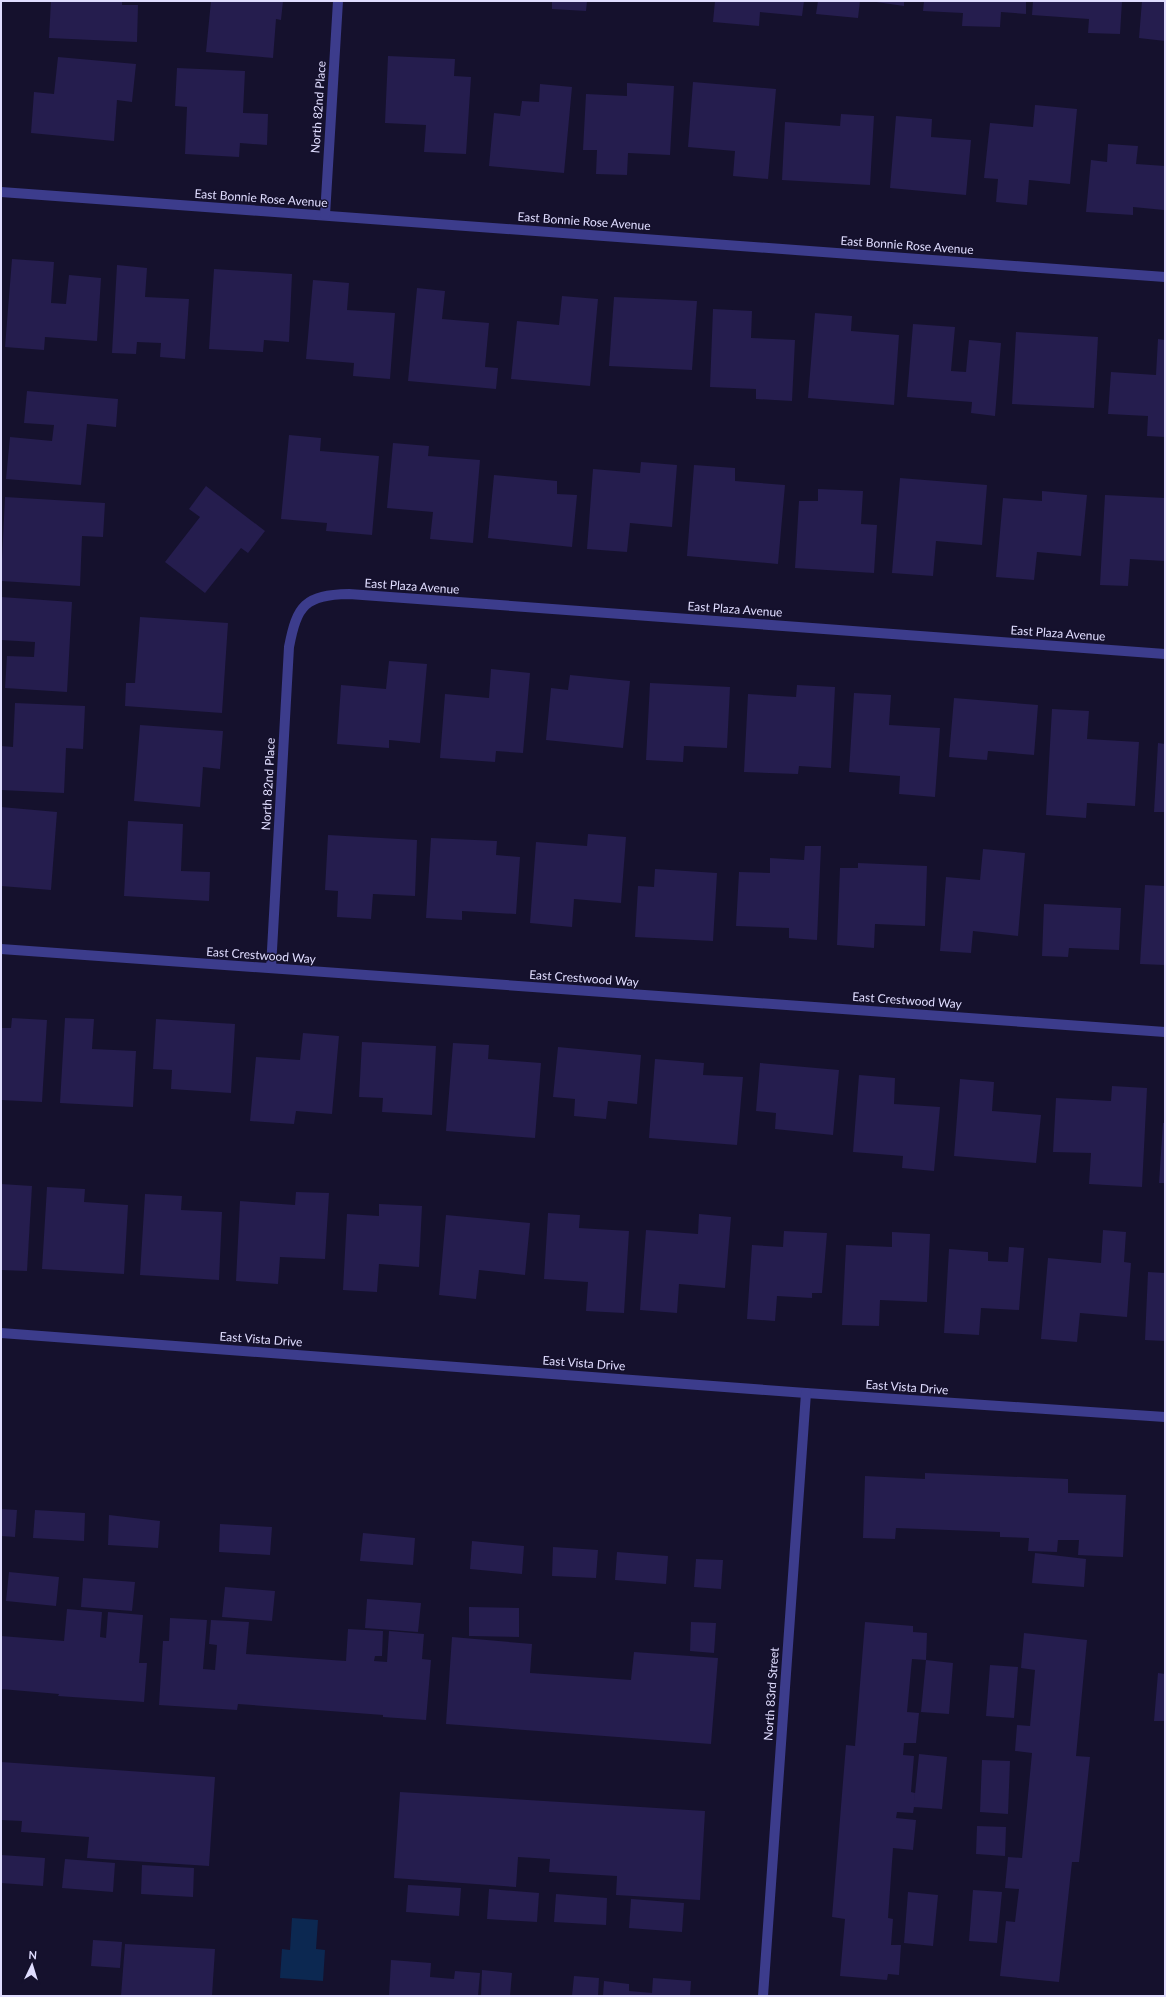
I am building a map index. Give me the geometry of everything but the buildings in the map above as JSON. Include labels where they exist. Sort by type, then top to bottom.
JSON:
[{"type":"street","name":"North 82nd Place","points":[[325,216],[338,1]]},
{"type":"street","name":"East Bonnie Rose Avenue","points":[[1,192],[1165,277]]},
{"type":"street","name":"East Plaza Avenue","points":[[305,604],[326,594],[349,594],[1165,654]]},
{"type":"street","name":"North 82nd Place","points":[[271,968],[289,647],[293,624],[305,604]]},
{"type":"street","name":"East Crestwood Way","points":[[1,950],[1165,1032]]},
{"type":"street","name":"East Vista Drive","points":[[1,1333],[806,1393],[1165,1418]]},
{"type":"street","name":"North 83rd Street","points":[[762,1996],[806,1393]]},
{"type":"water","points":[[292,1918],[318,1920],[316,1949],[325,1950],[323,1981],[280,1978],[282,1949],[290,1950]]}]
